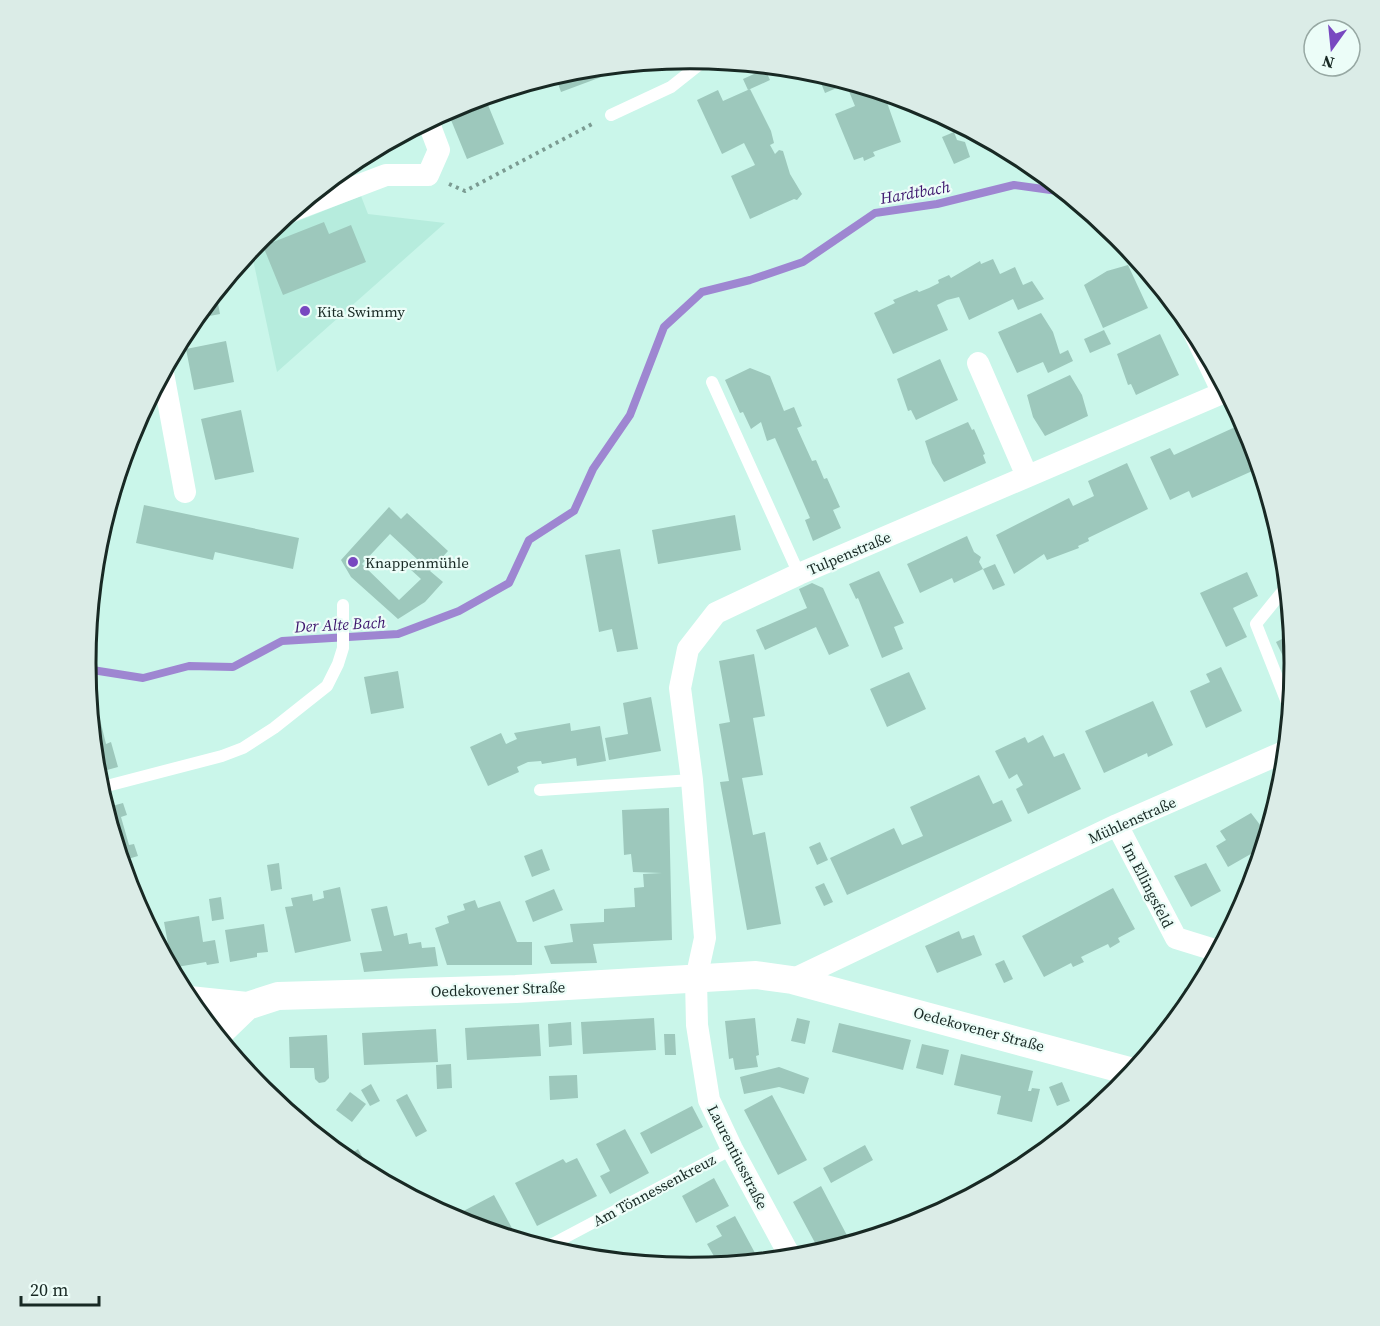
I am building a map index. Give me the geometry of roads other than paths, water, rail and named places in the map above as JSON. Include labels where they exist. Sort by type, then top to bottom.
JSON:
[{"type":"street","points":[[316,202],[386,175],[428,176],[439,150],[431,128]]},
{"type":"street","points":[[978,363],[1027,476]]},
{"type":"street","points":[[165,385],[184,492]]},
{"type":"street","name":"Tulpenstraße","points":[[799,574],[1220,394]]},
{"type":"street","name":"Laurentiusstraße","points":[[786,1249],[732,1149],[709,1100],[697,1025],[696,979],[705,938],[692,780],[680,688],[688,649],[716,613],[799,574]]},
{"type":"street","name":"Mühlenstraße","points":[[792,980],[1117,825],[1277,755]]},
{"type":"street","name":"Im Ellingsfeld","points":[[1117,825],[1176,938],[1210,949]]},
{"type":"street","name":"Oedekovener Straße","points":[[223,1030],[247,1006],[278,996],[516,989],[756,975],[792,980],[1124,1069]]},
{"type":"street","points":[[202,1001],[247,1006]]},
{"type":"lane","points":[[611,115],[671,87],[694,69]]},
{"type":"lane","name":"Tulpenstraße","points":[[712,382],[799,574]]},
{"type":"lane","points":[[1280,594],[1256,624],[1283,693]]},
{"type":"lane","points":[[109,786],[222,756],[243,748],[274,728],[327,686],[343,648],[343,605]]},
{"type":"lane","points":[[540,790],[692,780]]},
{"type":"lane","name":"Am Tönnessenkreuz","points":[[557,1242],[732,1149]]},
{"type":"waterway","name":"Der Alte Bach","points":[[96,671],[143,678],[189,666],[233,667],[282,641],[398,634],[459,611],[509,583],[529,540],[574,511],[593,469],[630,415],[664,327],[702,292],[750,280],[803,262],[875,213],[937,204],[1014,185],[1049,190]]},
{"type":"place","name":"Kita Swimmy","points":[[305,311]]},
{"type":"place","name":"Knappenmühle","points":[[353,562]]},
{"type":"water label","name":"Hardtbach","points":[[915,192]]}]
